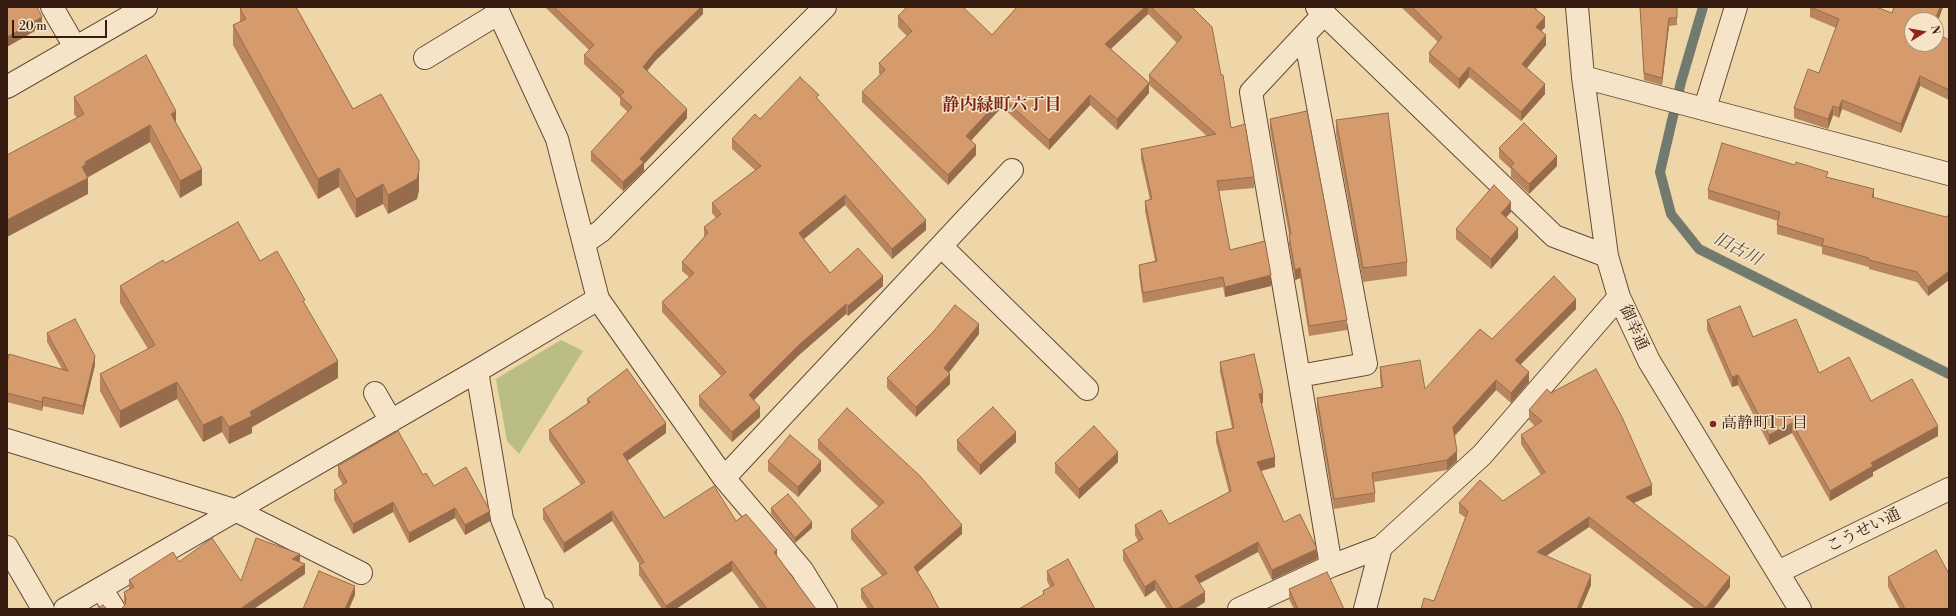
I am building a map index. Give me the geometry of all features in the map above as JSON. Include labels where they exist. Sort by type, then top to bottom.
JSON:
[{"type":"street","points":[[52,7],[75,47]]},
{"type":"street","points":[[7,87],[146,7]]},
{"type":"street","points":[[584,243],[601,231],[825,7]]},
{"type":"street","name":"御幸通","points":[[1577,7],[1583,77],[1608,256],[1619,297],[1648,361],[1800,609]]},
{"type":"street","points":[[1701,107],[1736,7]]},
{"type":"street","points":[[426,58],[497,10],[556,139],[598,299],[724,478],[802,570],[826,609]]},
{"type":"street","points":[[1331,566],[1251,92],[1305,36],[1321,10],[1554,236],[1608,256]]},
{"type":"street","points":[[1299,376],[1366,364],[1305,36]]},
{"type":"street","points":[[1583,77],[1701,107],[1949,174]]},
{"type":"street","points":[[724,478],[1012,170]]},
{"type":"street","points":[[941,246],[1088,389]]},
{"type":"street","points":[[1239,609],[1331,566],[1381,547],[1482,455],[1619,297]]},
{"type":"street","points":[[65,609],[237,511],[598,299]]},
{"type":"street","points":[[477,371],[502,519],[537,608],[542,609]]},
{"type":"street","points":[[376,393],[391,421]]},
{"type":"street","points":[[7,440],[237,511],[361,573]]},
{"type":"street","name":"こうせい通","points":[[1778,572],[1949,489]]},
{"type":"street","points":[[7,546],[43,609]]},
{"type":"street","points":[[1365,609],[1381,547]]},
{"type":"street","points":[[101,588],[114,609]]},
{"type":"green space","points":[[561,340],[583,351],[519,454],[507,441],[496,379]]},
{"type":"building","points":[[7,7],[37,7],[42,17],[7,37]]},
{"type":"building","points":[[243,7],[296,7],[353,109],[381,94],[419,161],[417,179],[388,195],[383,184],[356,199],[339,168],[318,179],[233,25],[246,19],[240,9]]},
{"type":"building","points":[[554,7],[701,7],[655,52],[643,67],[687,109],[640,159],[644,162],[623,182],[591,152],[632,107],[620,96],[624,92],[584,55],[594,45]]},
{"type":"building","points":[[907,7],[963,7],[992,35],[1017,7],[1145,7],[1105,44],[1149,83],[1117,119],[1090,95],[1049,140],[1002,97],[966,136],[976,145],[948,175],[862,92],[885,70],[879,63],[912,31],[898,16]]},
{"type":"building","points":[[1151,7],[1192,7],[1212,27],[1221,75],[1223,75],[1231,128],[1245,124],[1254,177],[1217,181],[1230,250],[1265,241],[1271,275],[1225,287],[1223,277],[1143,293],[1139,265],[1157,261],[1145,201],[1152,199],[1141,149],[1216,134],[1149,75],[1182,37]]},
{"type":"building","points":[[1412,7],[1533,7],[1545,17],[1536,27],[1546,35],[1522,64],[1545,84],[1521,112],[1469,67],[1459,79],[1429,53],[1442,37]]},
{"type":"building","points":[[1640,7],[1677,7],[1677,18],[1669,18],[1662,78],[1644,73]]},
{"type":"building","points":[[1810,7],[1876,7],[1892,13],[1894,7],[1940,7],[1938,12],[1904,12],[1904,52],[1944,52],[1944,37],[1949,40],[1949,90],[1920,76],[1901,124],[1842,100],[1839,108],[1833,106],[1828,119],[1794,108],[1808,69],[1819,73],[1839,19]]},
{"type":"building","points":[[146,55],[176,111],[171,114],[202,169],[180,181],[150,125],[85,162],[86,164],[82,167],[88,178],[7,220],[7,155],[84,114],[74,97]]},
{"type":"building","points":[[800,77],[819,95],[816,97],[926,220],[892,249],[845,195],[799,233],[830,273],[858,248],[883,276],[848,306],[846,304],[799,345],[749,395],[760,407],[732,432],[699,396],[726,372],[662,302],[694,273],[682,262],[708,233],[704,227],[721,214],[712,203],[761,166],[732,139],[755,114],[760,119]]},
{"type":"building","points":[[1307,111],[1347,320],[1309,326],[1300,268],[1295,270],[1289,235],[1291,234],[1270,119]]},
{"type":"building","points":[[1388,113],[1407,262],[1363,268],[1336,120]]},
{"type":"building","points":[[1524,123],[1557,156],[1529,184],[1511,167],[1514,163],[1499,148]]},
{"type":"building","points":[[1722,143],[1795,165],[1796,162],[1828,172],[1826,177],[1874,189],[1872,197],[1946,217],[1949,215],[1949,271],[1928,287],[1917,272],[1869,260],[1869,258],[1822,245],[1824,239],[1777,225],[1780,212],[1708,190]]},
{"type":"building","points":[[1494,185],[1511,202],[1501,213],[1518,228],[1491,259],[1456,229]]},
{"type":"building","points":[[238,222],[260,261],[277,251],[305,300],[303,301],[338,361],[250,412],[252,416],[229,427],[222,416],[203,425],[177,382],[120,411],[100,374],[155,345],[120,286],[163,260],[165,263]]},
{"type":"building","points":[[1554,276],[1576,299],[1515,360],[1529,372],[1511,393],[1496,380],[1453,427],[1457,451],[1447,460],[1372,473],[1375,493],[1334,499],[1317,398],[1383,387],[1380,367],[1420,360],[1425,389],[1480,329],[1492,339]]},
{"type":"building","points":[[955,305],[979,324],[944,368],[950,374],[916,407],[887,378],[934,331]]},
{"type":"building","points":[[1740,306],[1753,337],[1796,319],[1819,373],[1849,357],[1871,401],[1912,379],[1938,426],[1871,463],[1873,466],[1830,491],[1792,423],[1769,435],[1738,375],[1732,377],[1707,320]]},
{"type":"building","points":[[75,319],[95,356],[83,406],[43,397],[42,402],[7,393],[7,363],[9,354],[68,371],[47,333]]},
{"type":"building","points":[[1254,354],[1263,393],[1259,394],[1275,457],[1257,462],[1284,522],[1300,514],[1317,549],[1272,570],[1258,542],[1195,576],[1205,592],[1177,609],[1173,609],[1155,580],[1145,587],[1123,550],[1143,539],[1135,525],[1161,510],[1169,524],[1231,491],[1216,432],[1234,428],[1220,362]]},
{"type":"building","points":[[627,369],[666,423],[623,454],[664,518],[714,486],[736,521],[746,514],[777,550],[774,552],[816,609],[767,609],[732,561],[666,606],[639,565],[644,562],[612,511],[564,543],[543,509],[585,482],[549,430],[590,402],[587,399]]},
{"type":"building","points":[[1596,369],[1622,417],[1652,485],[1626,497],[1730,577],[1706,608],[1589,517],[1537,552],[1591,575],[1577,609],[1421,609],[1424,598],[1434,601],[1468,511],[1459,503],[1480,480],[1503,501],[1545,472],[1521,435],[1542,421],[1529,410],[1547,389],[1551,393]]},
{"type":"building","points":[[993,407],[1016,432],[980,465],[957,440]]},
{"type":"building","points":[[847,408],[920,476],[962,525],[914,567],[939,609],[874,609],[861,589],[887,573],[851,530],[884,502],[818,440]]},
{"type":"building","points":[[1094,426],[1118,452],[1079,489],[1055,463]]},
{"type":"building","points":[[398,431],[423,475],[426,473],[434,486],[466,467],[490,511],[465,525],[455,508],[409,533],[393,502],[353,524],[334,490],[347,482],[338,466]]},
{"type":"building","points":[[790,435],[821,461],[798,487],[768,461]]},
{"type":"building","points":[[788,494],[812,522],[795,538],[771,508]]},
{"type":"building","points":[[212,538],[241,581],[256,538],[300,554],[292,559],[305,564],[240,609],[121,609],[125,605],[126,599],[124,592],[134,587],[129,580],[173,552],[179,562]]},
{"type":"building","points":[[1936,550],[1949,574],[1949,609],[1905,609],[1888,577]]},
{"type":"building","points":[[1068,559],[1095,609],[1019,609],[1044,594],[1043,591],[1054,585],[1047,571]]},
{"type":"building","points":[[319,571],[355,586],[345,609],[303,609]]},
{"type":"building","points":[[1327,572],[1344,609],[1298,609],[1289,589]]},
{"type":"building","points":[[103,605],[107,609],[97,609]]},
{"type":"waterway","name":"旧古川","points":[[1703,7],[1681,82],[1660,172],[1671,214],[1699,249],[1949,374]]},
{"type":"place","name":"高静町1丁目","points":[[1713,424]]},
{"type":"district","name":"静内緑町六丁目","points":[[1002,106]]}]
